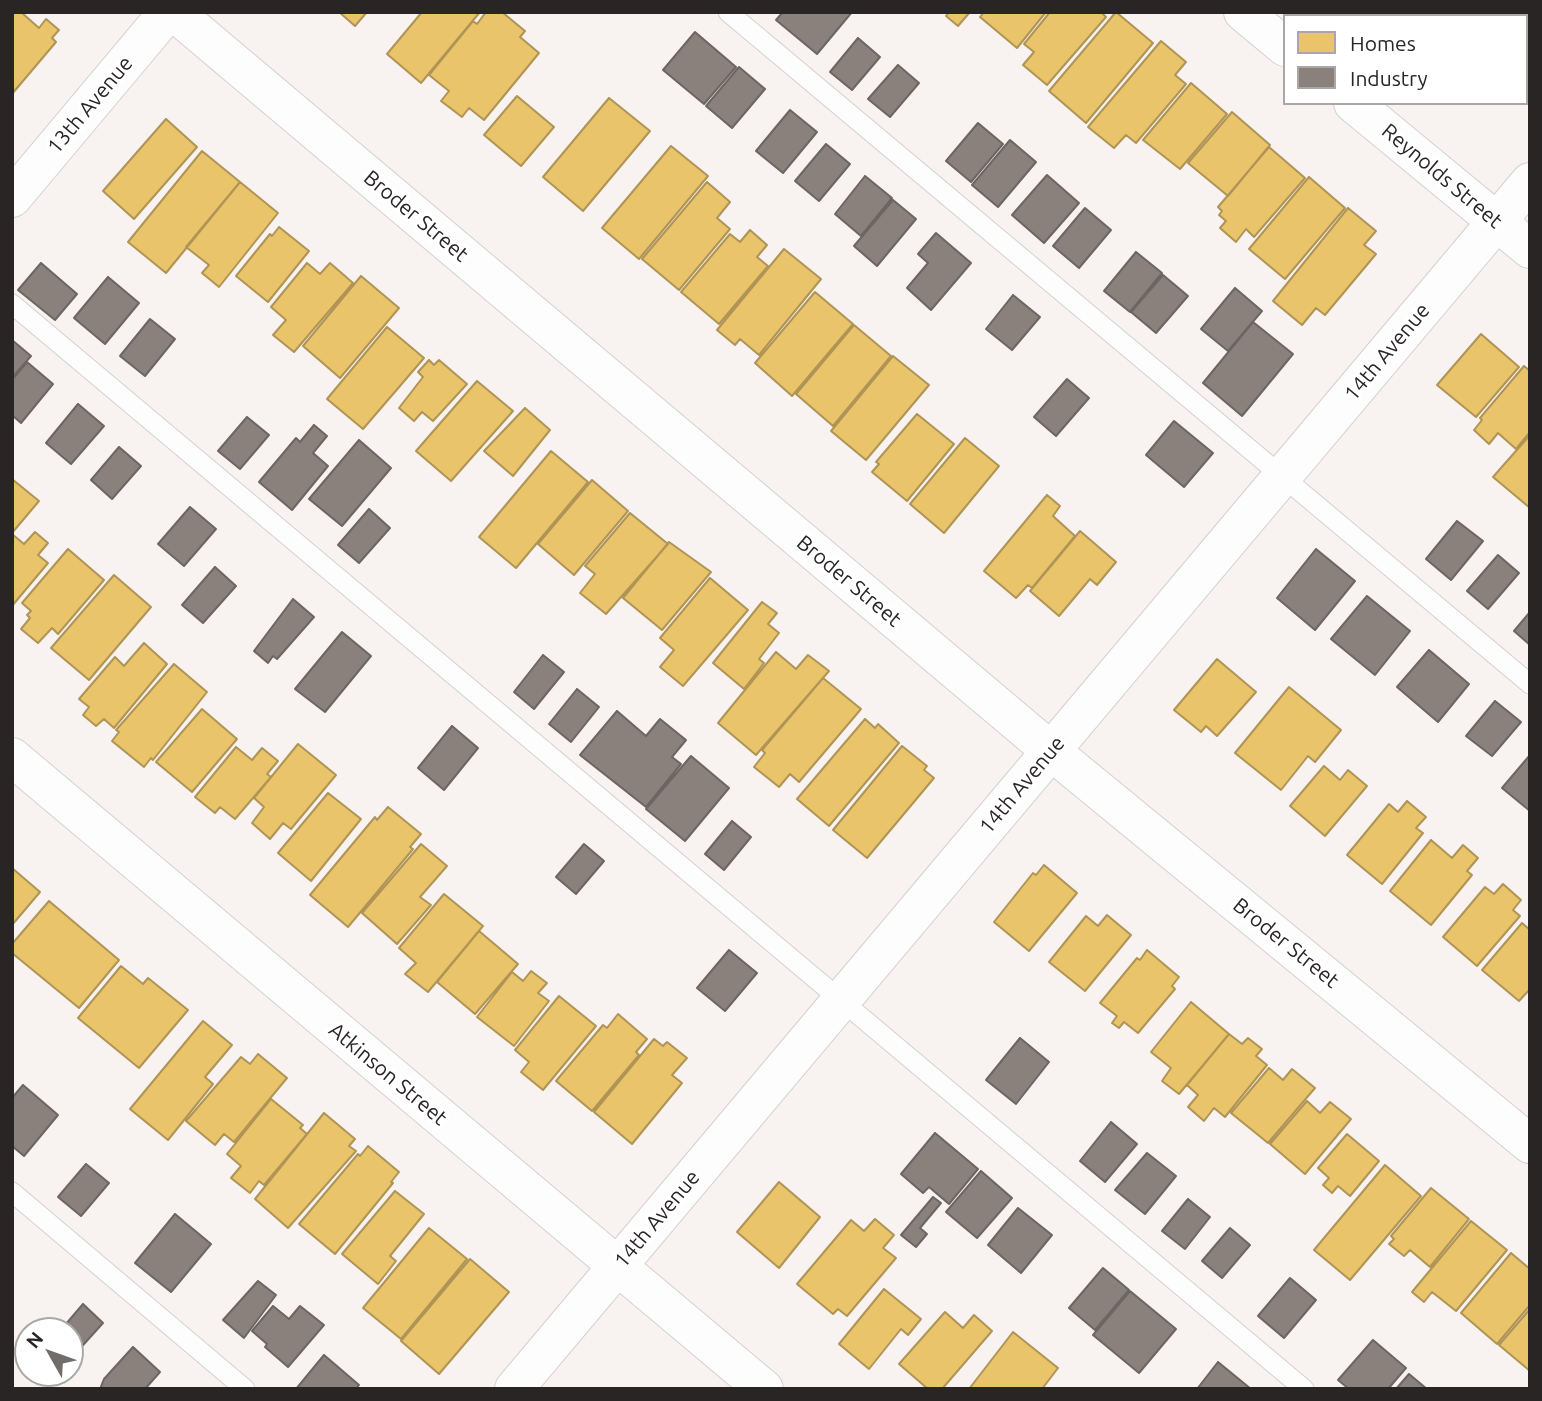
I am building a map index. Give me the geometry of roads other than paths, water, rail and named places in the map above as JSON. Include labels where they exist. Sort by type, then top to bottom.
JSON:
[{"type":"street","name":"13th Avenue","points":[[12,198],[168,12]]},
{"type":"street","name":"Broder Street","points":[[174,12],[1051,751],[1530,1144]]},
{"type":"street","points":[[1243,12],[1283,45]]},
{"type":"street","name":"Reynolds Street","points":[[1355,105],[1530,249]]},
{"type":"street","name":"14th Avenue","points":[[514,1389],[1530,182]]},
{"type":"street","name":"Atkinson Street","points":[[12,757],[764,1389]]},
{"type":"lane","points":[[728,12],[1530,684]]},
{"type":"lane","points":[[12,304],[843,999],[1304,1389]]},
{"type":"lane","points":[[12,1192],[245,1389]]}]
